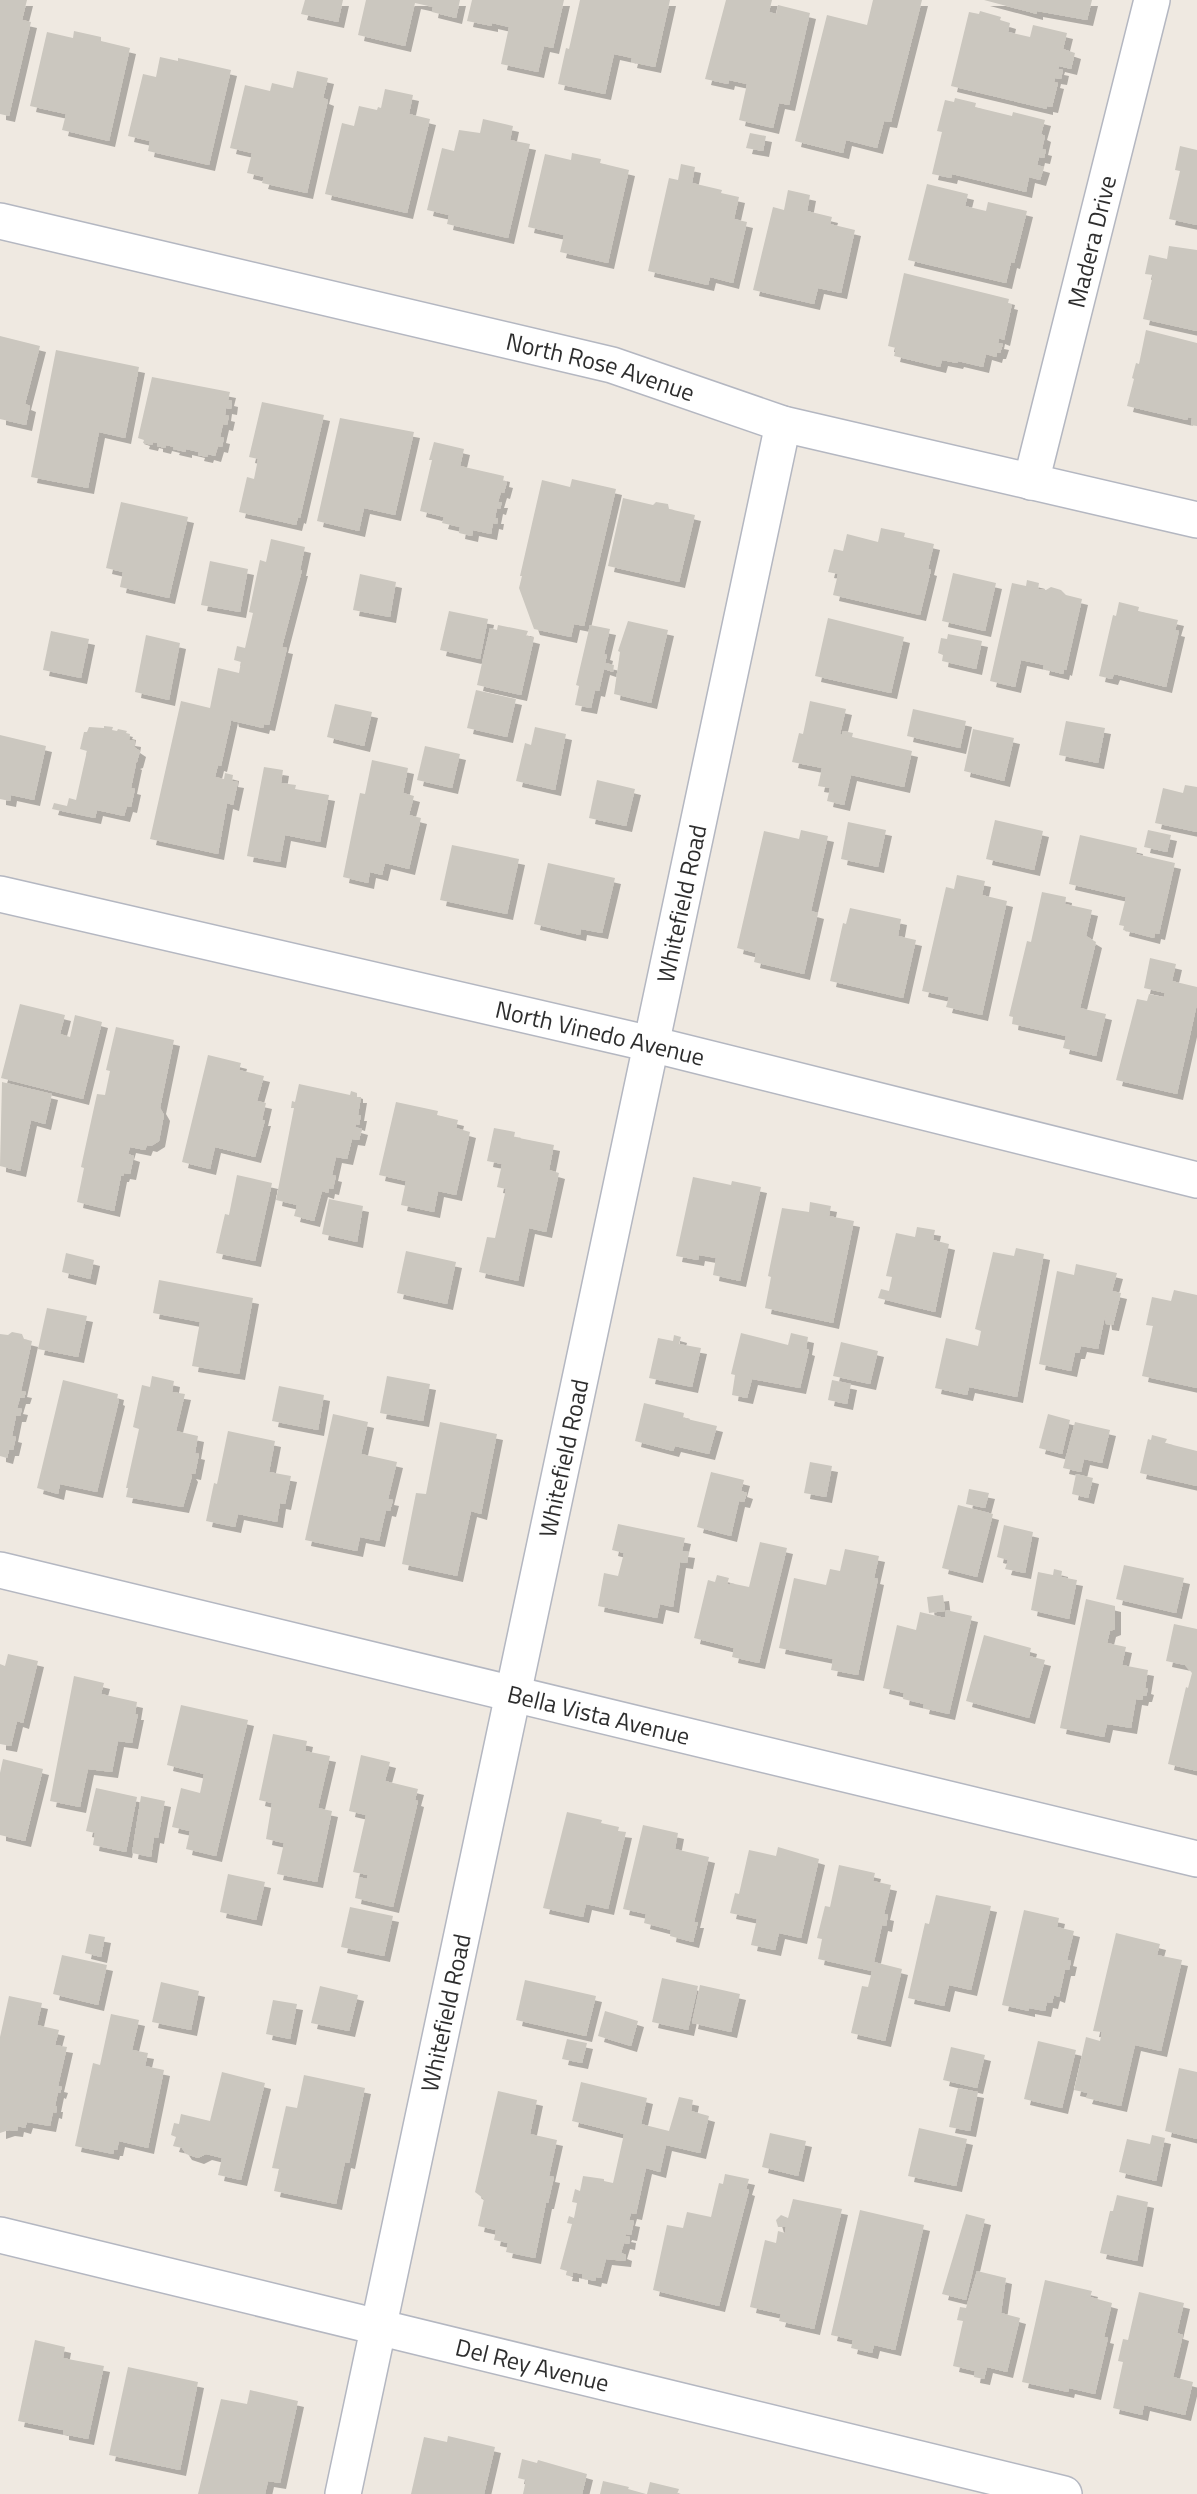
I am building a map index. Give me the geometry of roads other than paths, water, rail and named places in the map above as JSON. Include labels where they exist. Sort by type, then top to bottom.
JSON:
[{"type":"street","name":"Madera Drive","points":[[1031,482],[1152,0]]},
{"type":"street","name":"North Rose Avenue","points":[[0,220],[611,365],[783,424],[1197,520]]},
{"type":"street","name":"Whitefield Road","points":[[344,2494],[783,424]]},
{"type":"street","name":"North Vinedo Avenue","points":[[0,894],[651,1044],[1197,1180]]},
{"type":"street","name":"Bella Vista Avenue","points":[[0,1570],[1197,1859]]},
{"type":"street","name":"Del Rey Avenue","points":[[0,2235],[1064,2494]]}]
